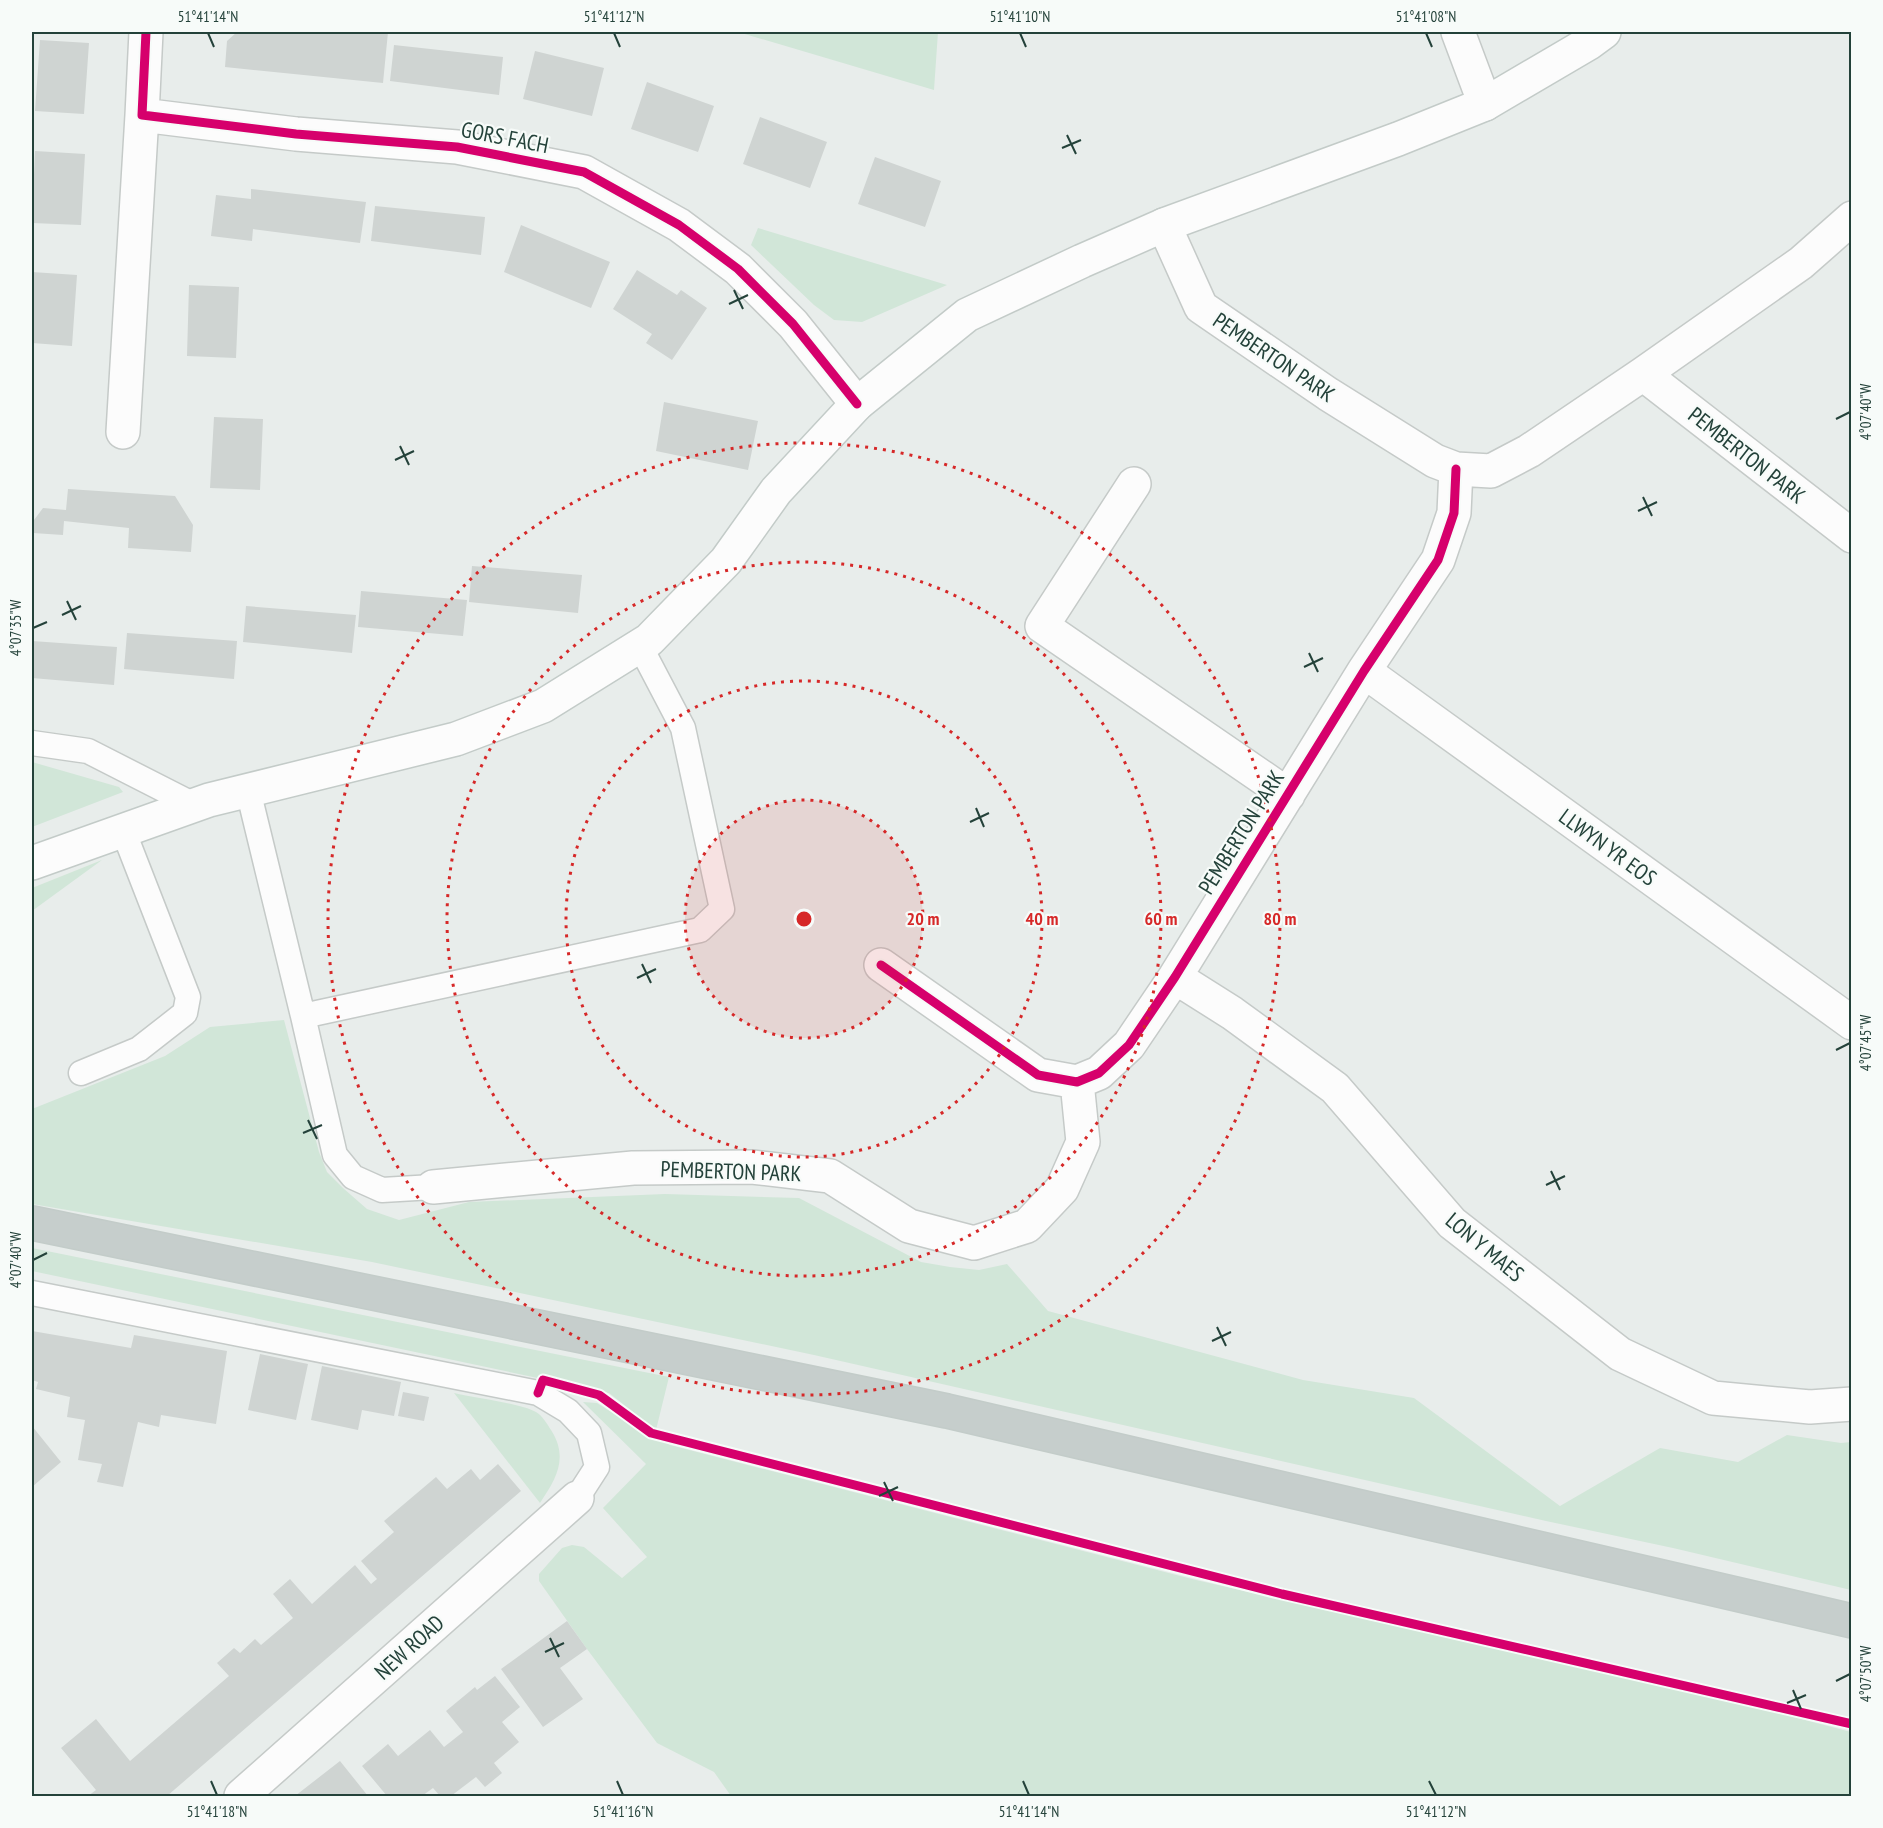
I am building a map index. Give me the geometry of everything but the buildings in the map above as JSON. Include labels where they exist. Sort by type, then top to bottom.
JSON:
[{"type":"highway","points":[[32,1223],[947,1410],[1851,1621]]},
{"type":"street","points":[[123,432],[146,32]]},
{"type":"street","points":[[1458,32],[1485,104]]},
{"type":"street","points":[[32,863],[194,805],[456,739],[543,706],[649,640],[726,561],[776,491],[857,404],[967,315],[1164,225],[1398,139],[1485,104],[1604,32]]},
{"type":"street","name":"GORS FACH","points":[[142,115],[296,134],[457,147],[584,172],[679,225],[738,269],[794,324],[857,404]]},
{"type":"street","name":"PEMBERTON PARK","points":[[1164,225],[1201,307],[1328,394],[1435,461],[1456,469],[1491,471],[1529,451],[1801,263],[1851,218]]},
{"type":"street","name":"PEMBERTON PARK","points":[[1643,374],[1851,536]]},
{"type":"street","name":"PEMBERTON PARK","points":[[434,1187],[633,1168],[752,1167],[830,1176],[909,1226],[974,1243],[1027,1226],[1062,1189],[1083,1142],[1077,1082],[1100,1073],[1129,1045],[1175,976],[1364,671],[1438,560],[1454,513],[1456,469]]},
{"type":"street","points":[[1134,484],[1042,626],[1288,795]]},
{"type":"street","name":"LLWYN YR EOS","points":[[1364,671],[1851,1023]]},
{"type":"street","points":[[881,965],[1038,1075],[1077,1082]]},
{"type":"street","name":"LON Y MAES","points":[[1175,976],[1232,1013],[1335,1088],[1452,1223],[1620,1354],[1713,1398],[1810,1407],[1851,1404]]},
{"type":"street","name":"NEW ROAD","points":[[241,1797],[577,1498]]},
{"type":"lane","points":[[303,1016],[700,930],[722,909],[682,728],[640,646]]},
{"type":"lane","points":[[32,743],[88,751],[194,805]]},
{"type":"lane","points":[[248,790],[335,1155],[352,1177],[382,1190],[434,1187]]},
{"type":"lane","points":[[81,1074],[138,1049],[185,1013],[188,996],[123,830]]},
{"type":"lane","points":[[32,1293],[538,1393],[568,1411],[590,1433],[597,1467],[577,1498]]},
{"type":"green space","points":[[738,32],[938,32],[934,90]]},
{"type":"green space","points":[[758,228],[947,285],[862,322],[834,320],[814,305],[751,245]]},
{"type":"green space","points":[[32,762],[119,787],[123,792],[32,827]]},
{"type":"green space","points":[[102,860],[32,911],[32,888]]},
{"type":"green space","points":[[284,1020],[319,1152],[327,1172],[367,1209],[399,1220],[469,1202],[665,1194],[799,1198],[921,1262],[979,1270],[1007,1264],[1048,1311],[1303,1380],[1414,1398],[1560,1506],[1660,1448],[1738,1462],[1787,1435],[1841,1443],[1851,1442],[1851,1590],[814,1355],[372,1262],[32,1204],[32,1109],[165,1056],[210,1027]]},
{"type":"green space","points":[[32,1248],[669,1377],[656,1430],[609,1393],[32,1271]]},
{"type":"green space","points":[[454,1393],[519,1406],[536,1412],[544,1420],[556,1440],[560,1459],[555,1477],[540,1503]]},
{"type":"green space","points":[[583,1402],[597,1403],[670,1445],[1196,1580],[1778,1713],[1851,1732],[1851,1796],[731,1796],[714,1772],[657,1743],[539,1581],[539,1574],[562,1548],[572,1545],[584,1547],[622,1578],[647,1557],[603,1508],[646,1464]]},
{"type":"cycle path","points":[[146,32],[142,115],[296,134],[457,147],[584,172],[679,225],[738,269],[793,324],[857,404]]},
{"type":"cycle path","points":[[881,965],[1038,1075],[1077,1082],[1099,1073],[1129,1045],[1175,977],[1364,671],[1438,560],[1454,513],[1456,469]]},
{"type":"cycle path","points":[[538,1393],[543,1380],[599,1395],[651,1433],[1282,1594],[1852,1724]]}]
